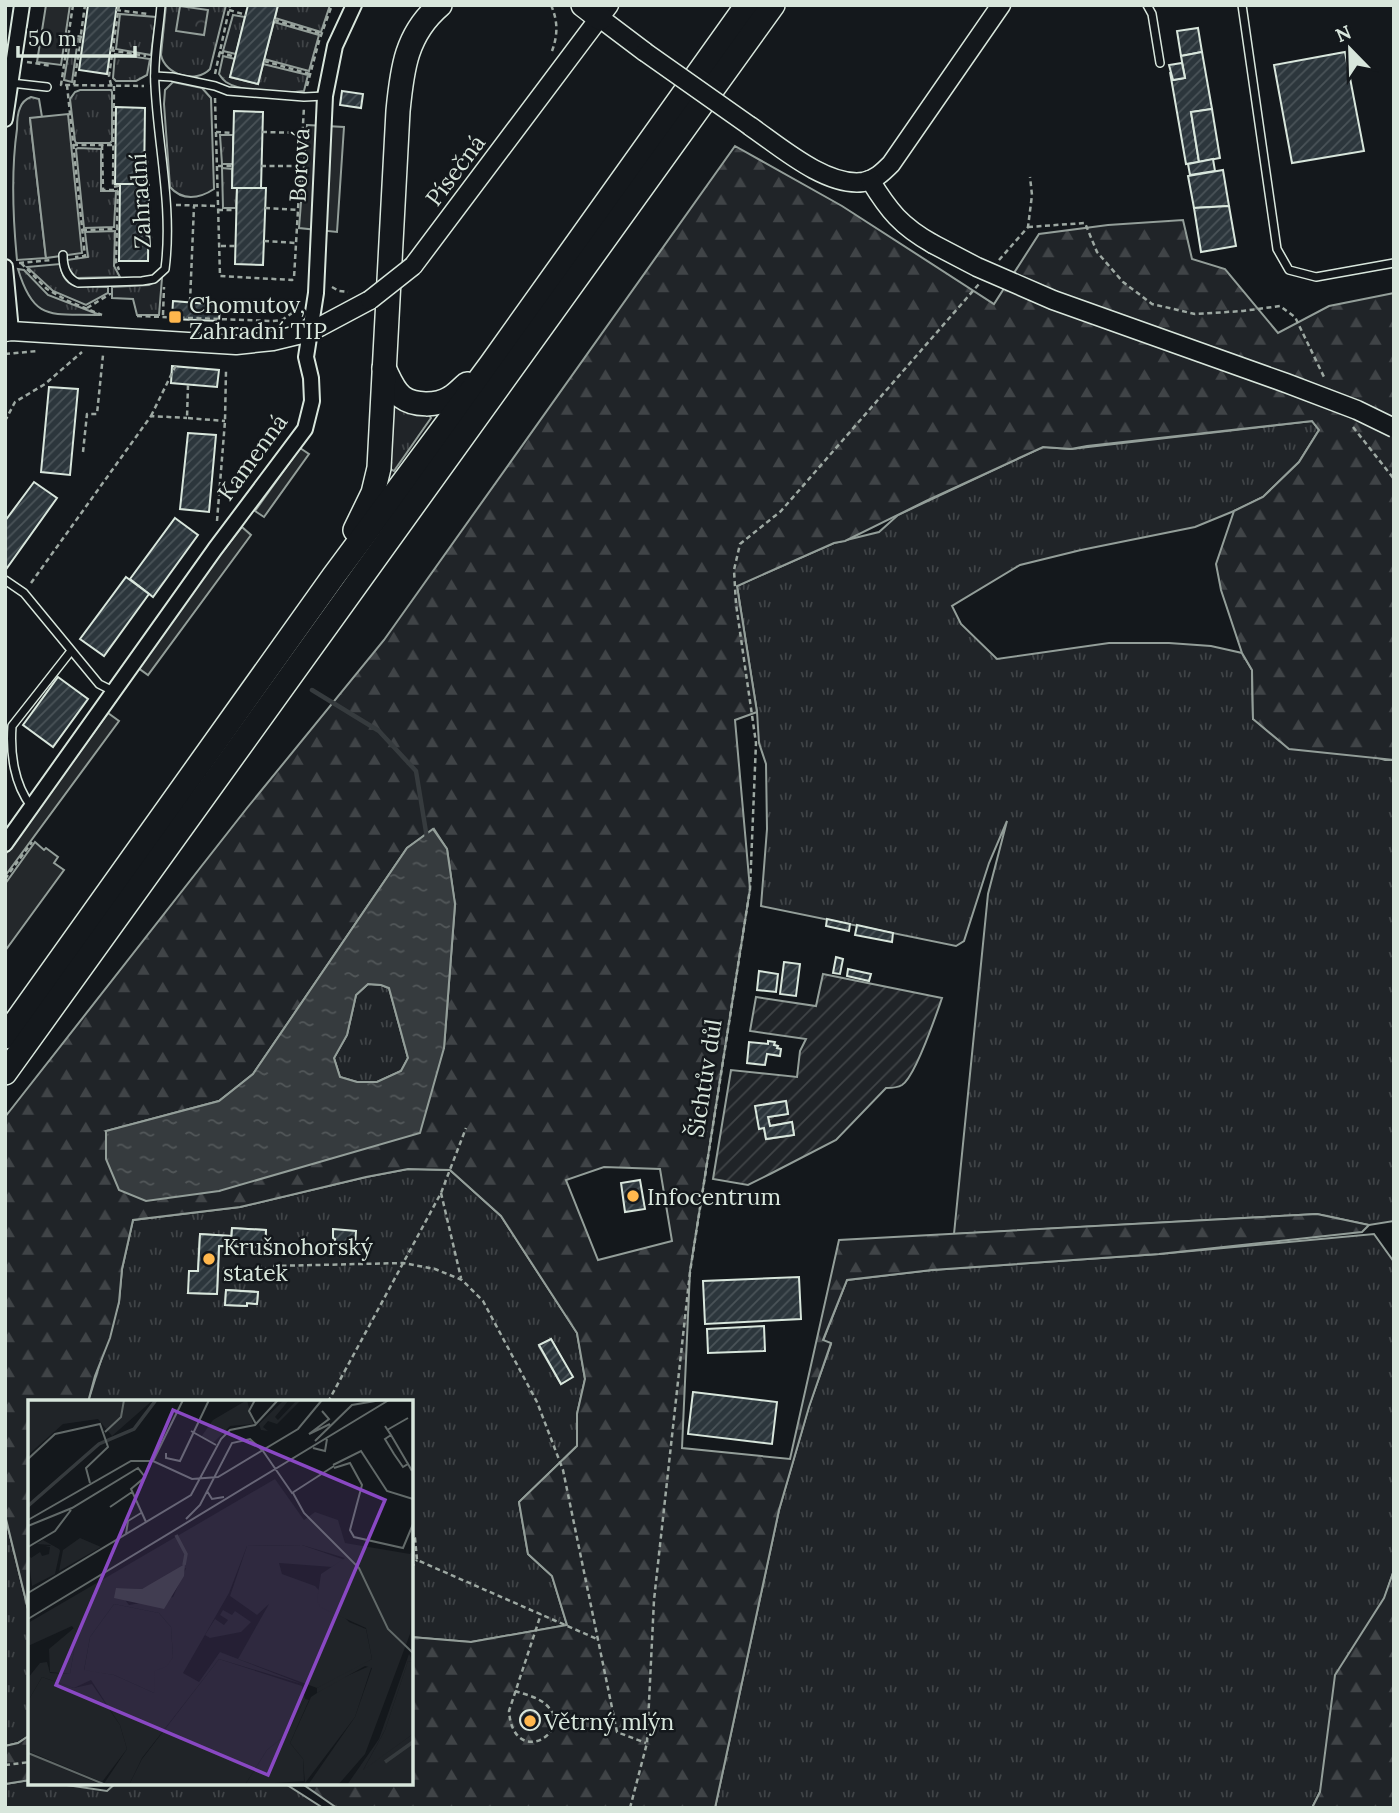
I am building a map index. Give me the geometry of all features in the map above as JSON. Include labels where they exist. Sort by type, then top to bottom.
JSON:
[{"type":"highway","points":[[333,577],[373,493],[379,468],[401,81],[410,45],[426,19],[440,5]]},
{"type":"highway","points":[[5,1037],[333,577],[491,363],[747,5]]},
{"type":"highway","points":[[5,1073],[773,5]]},
{"type":"highway","points":[[384,368],[403,398],[429,404],[449,399],[491,363]]},
{"type":"street","points":[[5,119],[22,5]]},
{"type":"street","name":"Borová","points":[[310,332],[316,293],[325,96],[335,46],[354,5]]},
{"type":"street","points":[[597,10],[645,52],[809,166],[846,181],[862,182],[884,172],[891,164],[1001,5]]},
{"type":"street","name":"Písečná","points":[[310,332],[370,300],[413,266],[597,10]]},
{"type":"street","points":[[870,180],[886,205],[913,233],[977,267],[1053,300],[1357,410],[1394,428]]},
{"type":"street","points":[[9,265],[8,331],[236,345],[273,341],[310,332]]},
{"type":"street","name":"Kamenná","points":[[5,844],[215,549],[305,429],[312,401],[311,378],[306,357],[310,332]]},
{"type":"lane","name":"Zahradní","points":[[62,257],[65,272],[72,281],[78,283],[154,279],[165,269],[166,204],[155,86],[161,5]]},
{"type":"lane","points":[[1147,5],[1152,14],[1160,63]]},
{"type":"lane","points":[[1242,5],[1277,249],[1289,270],[1316,277],[1394,263]]},
{"type":"lane","points":[[155,76],[172,77],[228,91],[325,96]]},
{"type":"lane","points":[[10,83],[47,87]]},
{"type":"lane","points":[[5,580],[24,593],[99,684],[114,692]]},
{"type":"lane","points":[[32,807],[17,779],[11,741],[12,726],[71,651]]},
{"type":"path","points":[[73,5],[61,85],[155,86]]},
{"type":"path","points":[[74,85],[85,5]]},
{"type":"path","points":[[230,5],[215,71],[220,275],[292,280],[304,133],[304,97],[332,5]]},
{"type":"path","points":[[550,56],[557,30],[556,16],[551,5]]},
{"type":"path","points":[[124,282],[116,262],[118,186],[113,187],[113,86],[109,76],[112,51],[118,8],[160,15]]},
{"type":"path","points":[[229,10],[246,15]]},
{"type":"path","points":[[274,20],[322,34]]},
{"type":"path","points":[[69,35],[82,37]]},
{"type":"path","points":[[112,51],[156,58]]},
{"type":"path","points":[[219,52],[235,57]]},
{"type":"path","points":[[264,61],[310,74]]},
{"type":"path","points":[[25,62],[52,66]]},
{"type":"path","points":[[9,265],[85,256],[67,85]]},
{"type":"path","points":[[216,132],[233,133]]},
{"type":"path","points":[[262,132],[304,133]]},
{"type":"path","points":[[74,145],[115,145]]},
{"type":"path","points":[[102,145],[103,190],[118,190]]},
{"type":"path","points":[[217,166],[232,166]]},
{"type":"path","points":[[261,166],[301,166]]},
{"type":"path","points":[[995,266],[1028,227],[1032,195],[1030,177]]},
{"type":"path","points":[[166,204],[236,210]]},
{"type":"path","points":[[190,302],[194,206]]},
{"type":"path","points":[[265,208],[298,209]]},
{"type":"path","points":[[1028,227],[1084,223],[1097,252],[1123,282],[1152,304],[1195,314],[1280,306],[1295,317],[1325,379]]},
{"type":"path","points":[[82,230],[118,229]]},
{"type":"path","points":[[264,241],[296,243]]},
{"type":"path","points":[[219,246],[235,246]]},
{"type":"path","points":[[21,263],[47,289],[102,315]]},
{"type":"path","points":[[163,317],[165,269]]},
{"type":"path","name":"Šichtův důl","points":[[630,1808],[647,1744],[654,1600],[690,1272],[750,889],[756,743],[736,604],[734,570],[740,544],[780,511],[986,276]]},
{"type":"path","points":[[86,309],[110,294],[111,282]]},
{"type":"path","points":[[329,285],[352,292]]},
{"type":"path","points":[[137,316],[226,321],[282,320],[299,308],[303,297],[334,288]]},
{"type":"path","points":[[5,421],[15,402],[45,384],[86,349]]},
{"type":"path","points":[[83,452],[87,414],[97,414],[103,354],[95,351]]},
{"type":"path","points":[[24,593],[151,416],[176,365]]},
{"type":"path","points":[[215,549],[226,371]]},
{"type":"path","points":[[187,418],[188,385]]},
{"type":"path","points":[[151,416],[225,421]]},
{"type":"path","points":[[1352,426],[1394,479]]},
{"type":"path","points":[[5,879],[32,842]]},
{"type":"path","points":[[329,1400],[441,1193],[466,1128]]},
{"type":"path","points":[[441,1193],[462,1280]]},
{"type":"path","points":[[273,1266],[403,1263],[435,1269],[462,1280],[483,1301],[537,1402],[563,1470],[617,1732],[647,1744]]},
{"type":"path","points":[[413,1534],[417,1560],[413,1565]]},
{"type":"path","points":[[417,1560],[597,1639]]},
{"type":"path","points":[[516,1691],[537,1699],[550,1710],[554,1721],[551,1732],[540,1741],[527,1742],[517,1735],[510,1724],[509,1711],[541,1614]]},
{"type":"path","points":[[5,1765],[28,1762]]},
{"type":"green space","points":[[166,5],[226,5],[210,69],[204,74],[182,75],[168,68],[164,62],[161,55]]},
{"type":"green space","points":[[278,5],[330,5],[321,32],[275,18]]},
{"type":"green space","points":[[180,6],[208,10],[204,35],[176,31]]},
{"type":"green space","points":[[120,14],[156,17],[151,55],[116,49]]},
{"type":"green space","points":[[233,15],[245,17],[236,54],[223,51]]},
{"type":"green space","points":[[274,22],[319,35],[309,71],[264,59]]},
{"type":"green space","points":[[71,37],[78,39],[72,82],[64,80]]},
{"type":"green space","points":[[115,54],[150,59],[147,75],[136,81],[116,81],[113,78]]},
{"type":"green space","points":[[223,56],[235,59],[230,77],[258,84],[263,64],[308,75],[304,91],[264,91],[233,85],[219,74]]},
{"type":"green space","points":[[173,82],[202,88],[211,98],[214,189],[202,195],[180,195],[170,187],[164,104],[165,90]]},
{"type":"green space","points":[[80,90],[111,90],[110,143],[76,143],[70,99]]},
{"type":"green space","points":[[31,97],[39,99],[42,117],[30,119],[46,258],[17,260],[13,195],[17,118],[22,104]]},
{"type":"green space","points":[[220,135],[233,135],[233,164],[222,164]]},
{"type":"green space","points":[[735,146],[842,206],[994,304],[1039,234],[1108,225],[1183,220],[1192,259],[1225,269],[1278,333],[1329,306],[1394,293],[1394,760],[1289,749],[1253,719],[1252,670],[1242,653],[1221,590],[1216,564],[1234,511],[1263,497],[1299,462],[1319,430],[1312,421],[1071,449],[1043,447],[845,541],[834,543],[737,586],[757,712],[735,720],[750,889],[690,1271],[682,1448],[790,1459],[839,1240],[1317,1214],[1369,1225],[1362,1232],[1159,1254],[932,1270],[847,1280],[823,1340],[831,1343],[779,1510],[715,1808],[337,1808],[304,1785],[413,1785],[413,1637],[471,1642],[567,1625],[552,1576],[528,1554],[519,1502],[577,1446],[577,1414],[585,1379],[577,1333],[501,1216],[450,1170],[408,1169],[240,1207],[133,1220],[122,1269],[119,1302],[89,1400],[28,1400],[28,1609],[5,1515],[5,1117],[247,808],[384,640]],"holes":[[[434,829],[447,849],[455,905],[444,1048],[219,1191],[106,1131],[219,1101],[253,1074],[407,848]],[[604,1167],[660,1169],[672,1241],[598,1260],[566,1180]]]},
{"type":"green space","points":[[78,148],[101,149],[101,191],[116,191],[114,227],[84,228]]},
{"type":"green space","points":[[222,168],[232,169],[232,187],[237,188],[236,208],[223,208]]},
{"type":"green space","points":[[115,231],[114,266],[120,277],[76,278],[68,268],[67,260],[88,257],[85,232]]},
{"type":"green space","points":[[60,264],[64,278],[75,286],[108,287],[108,293],[86,305],[53,291],[27,267]]},
{"type":"green space","points":[[18,269],[24,270],[48,295],[100,315],[57,314],[38,307],[24,286]]},
{"type":"green space","points":[[162,278],[159,315],[137,315],[133,299],[112,298],[112,287],[149,285]]},
{"type":"green space","points":[[394,405],[429,415],[431,418],[394,471],[390,469]]},
{"type":"green space","points":[[1312,421],[1319,430],[1299,462],[1263,497],[1195,527],[1020,565],[952,606],[961,624],[997,659],[1109,643],[1211,646],[1242,653],[1252,670],[1253,719],[1385,760],[1394,760],[1394,1221],[1369,1225],[1317,1214],[954,1234],[988,894],[1007,821],[989,863],[964,941],[956,946],[761,906],[767,829],[766,764],[759,743],[757,712],[737,586],[834,543],[879,532],[898,515],[1043,447],[1071,449]]},
{"type":"green space","points":[[823,974],[942,998],[925,1044],[907,1079],[900,1086],[886,1088],[836,1140],[748,1185],[713,1179],[731,1070],[797,1077],[800,1051],[806,1039],[750,1031],[756,997],[816,1006]],"holes":[[[786,1102],[788,1114],[768,1117],[770,1126],[792,1122],[794,1135],[766,1139],[756,1106]]]},
{"type":"green space","points":[[368,984],[389,988],[408,1058],[401,1071],[377,1082],[357,1082],[340,1077],[334,1058],[347,1035],[356,995]]},
{"type":"green space","points":[[408,1169],[450,1170],[501,1216],[577,1333],[585,1379],[577,1414],[577,1446],[519,1502],[528,1554],[552,1576],[567,1625],[471,1642],[413,1637],[413,1400],[89,1400],[119,1302],[122,1269],[133,1220],[240,1207]],"holes":[[[232,1228],[266,1230],[265,1247],[219,1246],[217,1294],[188,1293],[198,1271],[200,1234],[231,1236]],[[226,1290],[258,1292],[257,1304],[225,1305]],[[551,1339],[572,1377],[561,1384],[539,1346]]]},
{"type":"green space","points":[[1374,1234],[1394,1262],[1394,1570],[1320,1792],[1312,1808],[715,1808],[779,1510],[809,1406],[831,1344],[823,1341],[847,1280],[932,1270],[1159,1254]]},
{"type":"green space","points":[[5,1515],[28,1609],[28,1736],[18,1743],[5,1746]]},
{"type":"green space","points":[[1394,1570],[1394,1808],[1312,1808],[1320,1792],[1335,1675],[1384,1598]]},
{"type":"green space","points":[[28,1736],[28,1780],[5,1784],[5,1746],[18,1743]]},
{"type":"green space","points":[[28,1780],[28,1785],[66,1785],[107,1791],[114,1785],[287,1785],[323,1808],[5,1808],[5,1784]]},
{"type":"shaded area","points":[[46,5],[70,5],[61,65],[37,62]]},
{"type":"shaded area","points":[[68,114],[82,253],[46,258],[30,118]]},
{"type":"shaded area","points":[[307,125],[344,127],[337,232],[299,228]]},
{"type":"shaded area","points":[[300,448],[309,454],[264,517],[255,511]]},
{"type":"shaded area","points":[[242,527],[251,535],[148,675],[134,665]]},
{"type":"shaded area","points":[[108,713],[119,721],[5,876],[5,855]]},
{"type":"shaded area","points":[[35,842],[58,857],[54,863],[64,870],[5,951],[5,884]]},
{"type":"water","points":[[433,829],[447,849],[455,904],[444,1048],[420,1133],[219,1191],[146,1201],[119,1190],[106,1159],[106,1131],[219,1101],[253,1074],[407,848]],"holes":[[[368,984],[389,988],[408,1058],[401,1071],[377,1082],[357,1082],[340,1077],[334,1058],[347,1035],[356,995]]]},
{"type":"building","points":[[88,5],[117,5],[107,74],[79,70]]},
{"type":"building","points":[[248,5],[278,5],[258,84],[230,77]]},
{"type":"building","points":[[1198,28],[1202,52],[1181,56],[1177,31]]},
{"type":"building","points":[[1202,52],[1212,109],[1191,112],[1199,162],[1186,164],[1170,72],[1173,80],[1185,78],[1181,56]]},
{"type":"building","points":[[1345,52],[1364,151],[1292,163],[1274,65]]},
{"type":"building","points":[[1182,63],[1185,78],[1173,80],[1169,65]]},
{"type":"building","points":[[342,91],[363,94],[361,108],[340,105]]},
{"type":"building","points":[[116,107],[145,108],[144,184],[115,184]]},
{"type":"building","points":[[1212,109],[1220,158],[1199,162],[1191,112]]},
{"type":"building","points":[[234,111],[263,112],[261,188],[232,188]]},
{"type":"building","points":[[1213,159],[1215,171],[1190,175],[1188,164]]},
{"type":"building","points":[[1223,170],[1229,206],[1194,208],[1188,176]]},
{"type":"building","points":[[120,184],[149,184],[148,261],[119,261]]},
{"type":"building","points":[[237,188],[266,188],[263,265],[235,264]]},
{"type":"building","points":[[1229,206],[1236,246],[1201,252],[1194,208]]},
{"type":"building","points":[[173,301],[220,305],[219,321],[172,319]]},
{"type":"building","points":[[172,366],[219,370],[217,387],[171,383]]},
{"type":"building","points":[[49,387],[78,389],[70,475],[41,472]]},
{"type":"building","points":[[188,433],[216,435],[209,512],[180,509]]},
{"type":"building","points":[[34,482],[57,498],[7,568],[5,521]]},
{"type":"building","points":[[175,518],[198,535],[153,597],[130,579]]},
{"type":"building","points":[[126,577],[149,594],[104,656],[80,639]]},
{"type":"building","points":[[58,677],[88,699],[53,747],[23,725]]},
{"type":"building","points":[[827,919],[850,924],[849,931],[826,926]]},
{"type":"building","points":[[857,925],[893,933],[892,942],[855,935]]},
{"type":"building","points":[[836,957],[843,959],[840,974],[833,973]]},
{"type":"building","points":[[784,962],[800,964],[796,996],[780,994]]},
{"type":"building","points":[[848,969],[871,974],[869,981],[847,976]]},
{"type":"building","points":[[759,971],[778,974],[776,992],[757,990]]},
{"type":"building","points":[[768,1041],[775,1042],[774,1045],[781,1049],[780,1056],[767,1054],[765,1065],[747,1063],[749,1042],[768,1044]]},
{"type":"building","points":[[786,1101],[788,1114],[768,1117],[770,1126],[792,1122],[794,1135],[766,1139],[764,1128],[759,1129],[755,1106]]},
{"type":"building","name":"Infocentrum","points":[[640,1180],[645,1209],[625,1212],[621,1183]]},
{"type":"building","name":"Krušnohorský statek","points":[[232,1228],[266,1230],[265,1247],[231,1246]]},
{"type":"building","points":[[333,1229],[356,1231],[355,1246],[335,1244]]},
{"type":"building","name":"Krušnohorský statek","points":[[200,1234],[231,1236],[231,1246],[219,1246],[217,1294],[188,1293],[189,1271],[198,1271]]},
{"type":"building","points":[[799,1277],[801,1319],[705,1324],[703,1281]]},
{"type":"building","name":"Krušnohorský statek","points":[[226,1290],[258,1292],[257,1304],[225,1305]]},
{"type":"building","points":[[764,1326],[765,1351],[708,1353],[707,1329]]},
{"type":"building","points":[[551,1339],[573,1377],[561,1384],[539,1345]]},
{"type":"building","points":[[693,1392],[777,1402],[772,1444],[688,1434]]},
{"type":"building","name":"Větrný mlýn","points":[[530,1710],[537,1713],[540,1720],[537,1727],[530,1730],[523,1727],[520,1720],[523,1713]]},
{"type":"waterway","points":[[312,690],[379,731],[416,771],[427,838]]},
{"type":"place","name":"Chomutov, Zahradní TIP","points":[[175,317]]},
{"type":"place","name":"Infocentrum","points":[[633,1196]]},
{"type":"place","name":"Krušnohorský statek","points":[[209,1259]]},
{"type":"place","name":"Větrný mlýn","points":[[530,1721]]}]
